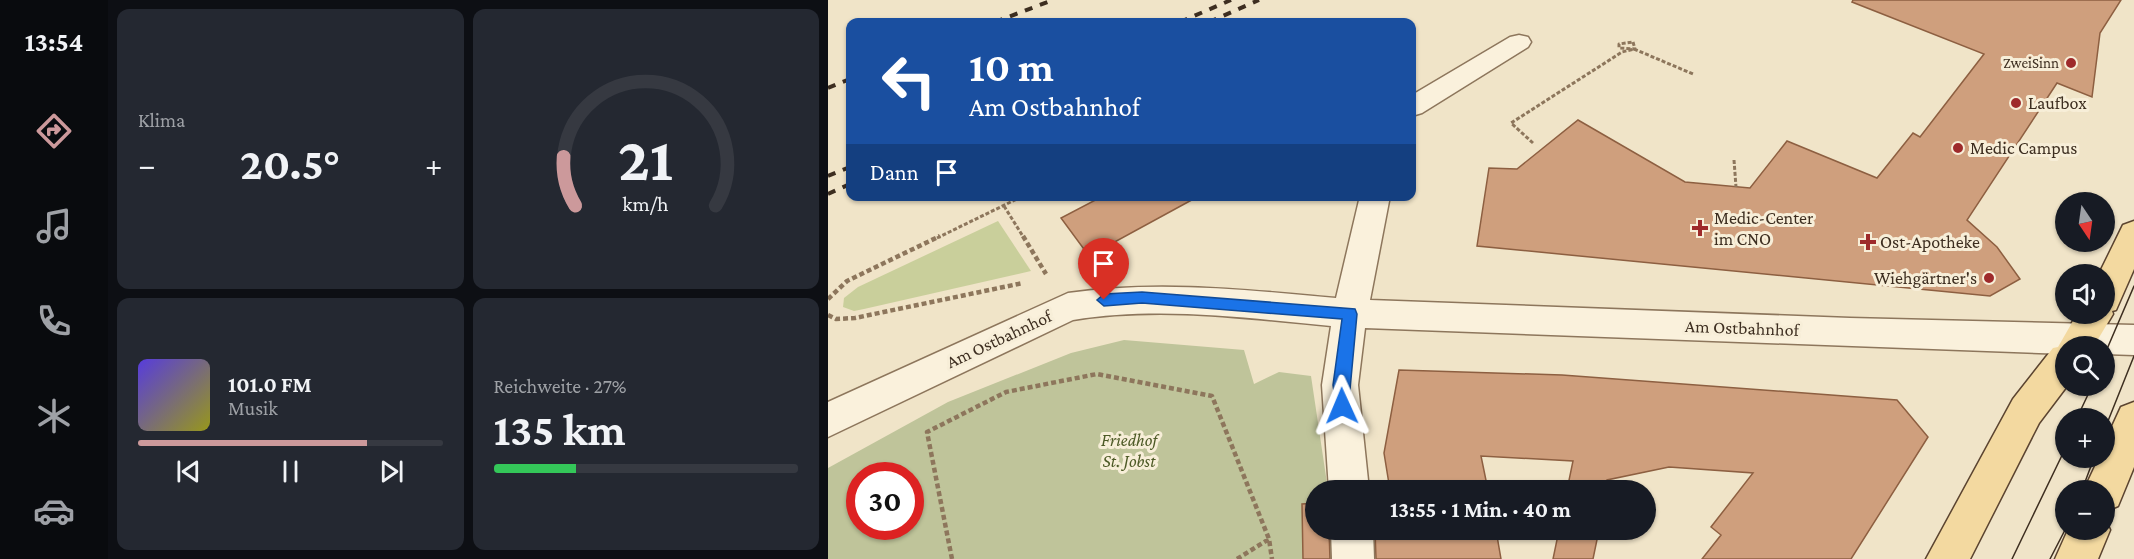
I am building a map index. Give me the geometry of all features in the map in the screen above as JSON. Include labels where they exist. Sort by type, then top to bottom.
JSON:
[{"type":"main road","points":[[2115,275],[2134,233]]},
{"type":"main road","points":[[1947,559],[2026,411],[2055,373]]},
{"type":"main road","points":[[2109,480],[2134,419]]},
{"type":"main road","points":[[2076,559],[2085,540]]},
{"type":"street","points":[[1416,105],[1519,42]]},
{"type":"street","points":[[1348,480],[1340,385],[1350,314],[1374,201]]},
{"type":"street","name":"Am Ostbahnhof","points":[[833,418],[1068,308],[1095,302],[1142,298],[1350,314],[2055,339]]},
{"type":"street","name":"Am Ostbahnhof","points":[[2115,340],[2134,340]]},
{"type":"street","points":[[1352,540],[1353,559]]},
{"type":"path","points":[[1533,143],[1512,123],[1622,52],[1632,51],[1635,49],[1633,42],[1619,44],[1619,48],[1634,49],[1644,53],[1654,57],[1693,74]]},
{"type":"path","points":[[1734,160],[1736,187]]},
{"type":"path","points":[[828,299],[847,281],[1014,201]]},
{"type":"path","points":[[1004,206],[1029,243],[1047,278],[1036,280]]},
{"type":"path","points":[[828,315],[836,319],[855,318],[1025,282]]},
{"type":"path","points":[[952,559],[927,432],[1006,392],[1097,374],[1212,396],[1269,539],[1272,559]]},
{"type":"path","points":[[1237,559],[1269,539]]},
{"type":"green space","points":[[998,221],[1031,271],[854,311],[843,307],[844,298],[858,287]]},
{"type":"green space","name":"Friedhof St. Jobst","points":[[1124,340],[1244,350],[1254,384],[1279,372],[1311,376],[1327,480],[1305,480],[1305,540],[1333,540],[1334,559],[828,559],[828,468],[948,402],[1071,353]]},
{"type":"building","points":[[1853,0],[2121,0],[2100,33],[2092,97],[2057,83],[1967,220],[1997,247],[2020,279],[1990,296],[1477,246],[1489,168],[1517,169],[1578,120],[1685,182],[1750,188],[1787,141],[1877,178],[1913,133],[1920,137],[1984,54],[1852,2]]},
{"type":"building","points":[[1093,201],[1190,201],[1089,256],[1061,218]]},
{"type":"building","points":[[1399,370],[1562,375],[1897,400],[1928,437],[1851,559],[1702,559],[1721,535],[1711,527],[1753,473],[1669,467],[1607,480],[1569,480],[1573,461],[1481,456],[1486,480],[1388,480],[1384,453]]},
{"type":"building","points":[[1302,504],[1305,504],[1305,540],[1329,540],[1330,559],[1303,559]]},
{"type":"building","points":[[1375,540],[1498,540],[1501,559],[1376,559]]},
{"type":"building","points":[[1557,540],[1597,540],[1593,559],[1553,559]]},
{"type":"tram line","points":[[2113,336],[2134,286]]},
{"type":"tram line","points":[[2113,408],[2134,356]]},
{"type":"tram line","points":[[2082,408],[2087,396]]},
{"type":"tram line","points":[[2012,559],[2056,468]]},
{"type":"tram line","points":[[2086,480],[2090,468]]},
{"type":"tram line","points":[[2050,559],[2060,540]]},
{"type":"railway","points":[[1006,18],[1053,0]]},
{"type":"railway","points":[[1189,18],[1231,0]]},
{"type":"railway","points":[[1218,18],[1259,0]]},
{"type":"railway","points":[[828,88],[846,81]]},
{"type":"railway","points":[[828,176],[846,169]]},
{"type":"railway","points":[[828,194],[846,186]]},
{"type":"place","name":"ZweiSinn","points":[[2071,63]]},
{"type":"place","name":"Laufbox","points":[[2016,103]]},
{"type":"place","name":"Medic Campus","points":[[1958,148]]},
{"type":"place","name":"Medic-Center im CNO","points":[[1700,228]]},
{"type":"place","name":"Ost-Apotheke","points":[[1868,242]]},
{"type":"place","name":"Wiehgärtner's","points":[[1989,278]]},
{"type":"route","points":[[1104,300],[1142,298],[1298,308],[1350,314],[1340,385],[1342,406]]}]
